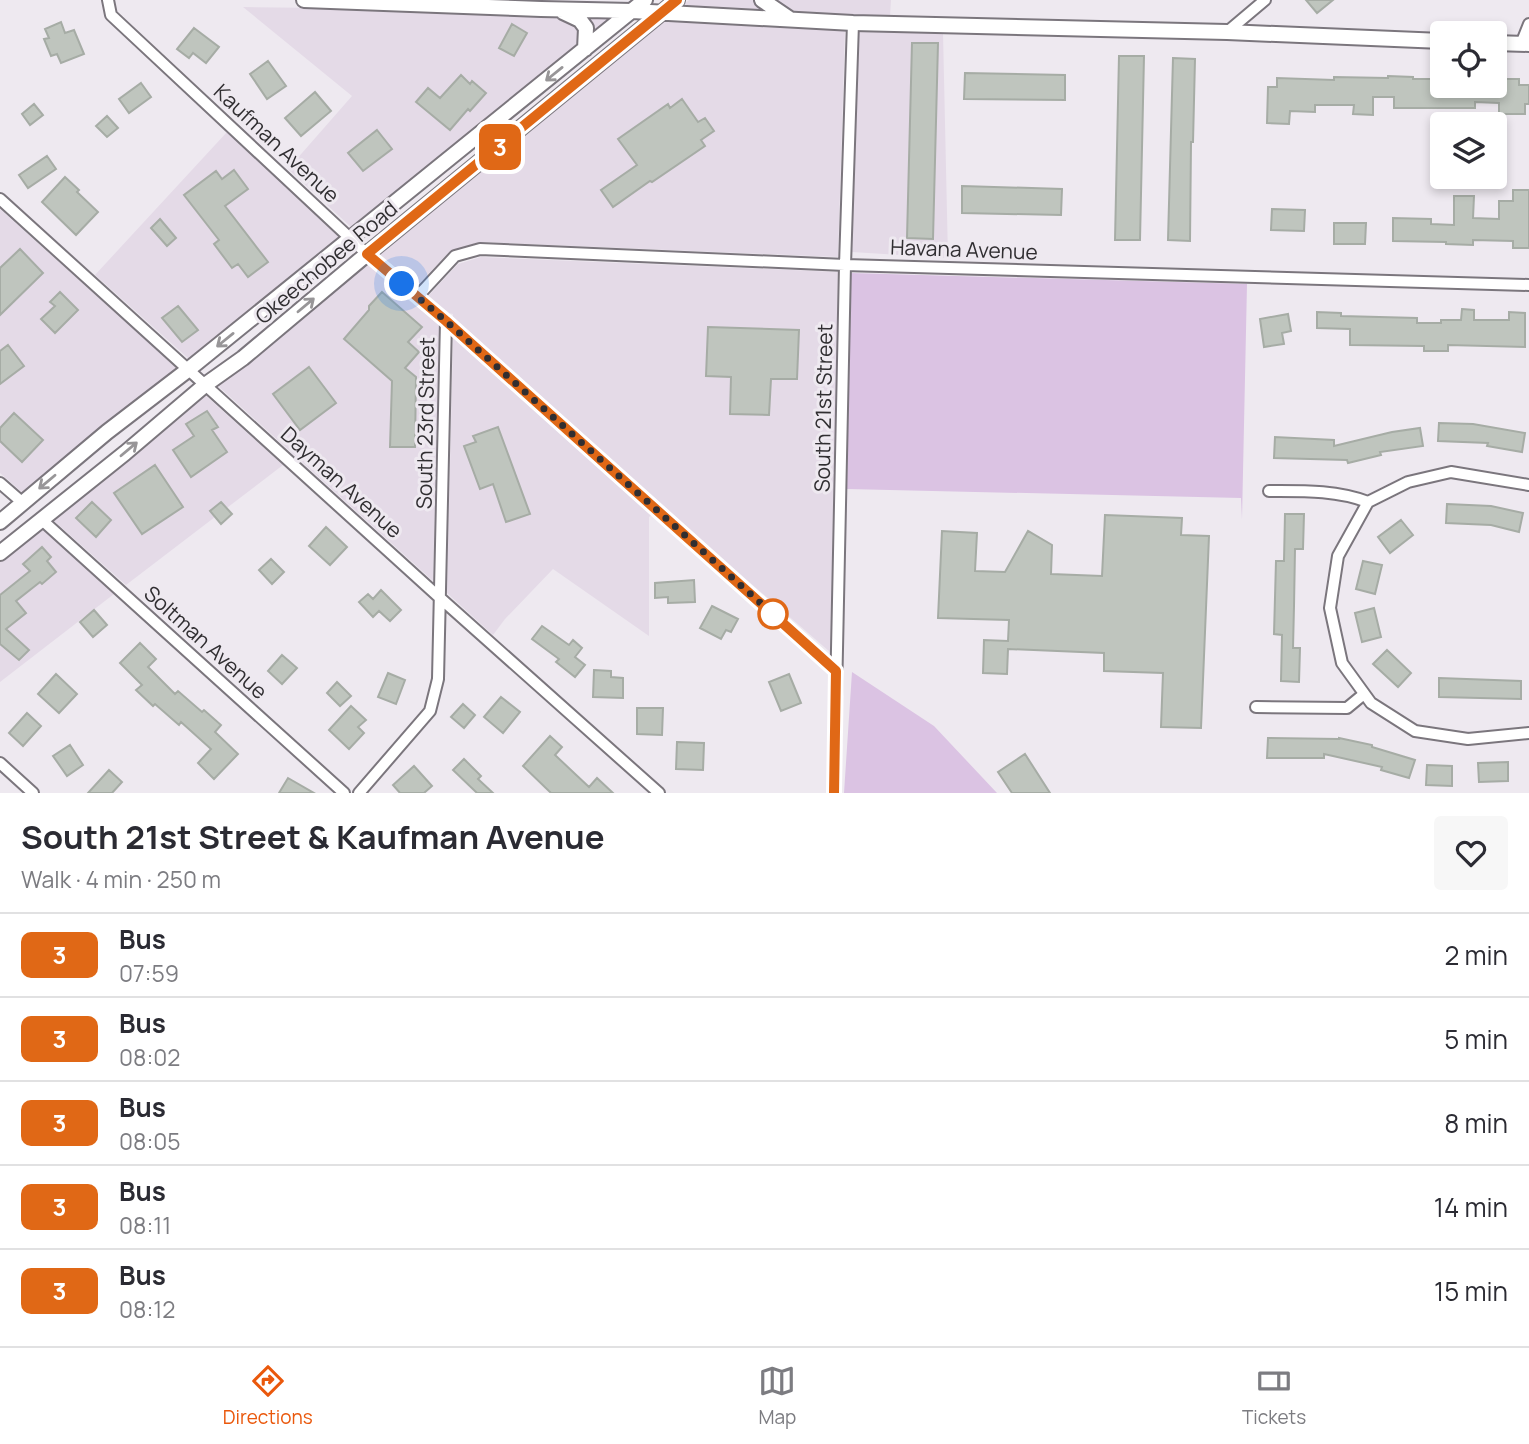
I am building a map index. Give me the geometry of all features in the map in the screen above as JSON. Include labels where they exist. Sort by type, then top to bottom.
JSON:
[{"type":"main road","points":[[304,0],[541,5],[559,9],[853,23],[1227,32],[1430,40]]},
{"type":"main road","name":"Okeechobee Road","points":[[0,522],[107,432],[189,369],[645,0]]},
{"type":"main road","name":"Okeechobee Road","points":[[0,553],[205,385],[243,358],[677,0]]},
{"type":"main road","points":[[762,0],[791,19]]},
{"type":"main road","points":[[559,9],[580,20],[586,28],[585,49]]},
{"type":"main road","points":[[1507,43],[1525,44]]},
{"type":"street","name":"Kaufman Avenue","points":[[108,0],[111,15],[367,254],[446,321],[836,671]]},
{"type":"street","points":[[1227,32],[1265,0]]},
{"type":"street","name":"South 21st Street","points":[[834,793],[853,23]]},
{"type":"street","points":[[1525,44],[1529,24]]},
{"type":"street","name":"Dayman Avenue","points":[[0,199],[659,793]]},
{"type":"street","name":"Havana Avenue","points":[[417,297],[455,256],[480,250],[845,265],[1529,285]]},
{"type":"street","name":"South 23rd Street","points":[[359,793],[429,711],[438,679],[446,321]]},
{"type":"street","points":[[1529,485],[1451,472],[1408,482],[1368,502],[1338,556],[1330,608],[1342,663],[1371,703],[1415,731],[1468,739],[1529,733]]},
{"type":"street","points":[[0,483],[23,503]]},
{"type":"street","points":[[1269,491],[1318,491],[1350,495],[1368,502]]},
{"type":"street","name":"Soltman Avenue","points":[[42,520],[344,793]]},
{"type":"street","points":[[1256,707],[1347,708],[1364,694]]},
{"type":"street","points":[[0,763],[33,793]]},
{"type":"shaded area","points":[[689,0],[891,0],[890,16],[681,7]]},
{"type":"shaded area","points":[[243,7],[611,18],[351,227],[288,169],[352,96]]},
{"type":"shaded area","points":[[662,21],[845,30],[838,257],[480,242],[450,251],[417,286],[379,254],[497,159]]},
{"type":"shaded area","points":[[859,31],[943,33],[948,258],[852,252]]},
{"type":"shaded area","points":[[227,132],[339,237],[189,359],[95,275]]},
{"type":"shaded area","points":[[0,209],[178,369],[103,426],[23,493],[0,473]]},
{"type":"shaded area","points":[[481,257],[838,272],[830,652],[453,318],[453,314],[428,296],[458,264]]},
{"type":"shaded area","points":[[367,264],[439,325],[433,581],[217,385],[247,364]]},
{"type":"shaded area","points":[[851,273],[1247,284],[1242,519],[1241,498],[847,489]]},
{"type":"shaded area","points":[[453,337],[652,515],[649,517],[649,636],[553,569],[493,635],[447,593]]},
{"type":"shaded area","points":[[205,395],[283,465],[126,585],[53,520]]},
{"type":"shaded area","points":[[42,529],[114,594],[0,682],[0,562]]},
{"type":"shaded area","points":[[852,672],[934,726],[997,793],[844,793]]},
{"type":"building","points":[[1306,0],[1333,0],[1317,13]]},
{"type":"building","points":[[61,22],[65,33],[74,30],[84,54],[61,63],[57,54],[51,56],[44,39],[49,38],[45,29]]},
{"type":"building","points":[[512,24],[527,33],[514,56],[499,48]]},
{"type":"building","points":[[194,28],[219,47],[206,63],[193,53],[189,58],[177,49]]},
{"type":"building","points":[[912,43],[938,43],[933,239],[907,238]]},
{"type":"building","points":[[1119,56],[1144,56],[1140,240],[1115,240]]},
{"type":"building","points":[[1173,58],[1195,59],[1190,241],[1168,240]]},
{"type":"building","points":[[268,61],[286,86],[267,99],[250,74]]},
{"type":"building","points":[[965,73],[1065,75],[1065,100],[964,99]]},
{"type":"building","points":[[461,75],[486,93],[450,130],[416,102],[428,88],[440,98]]},
{"type":"building","points":[[1277,78],[1430,79],[1430,98],[1507,98],[1507,79],[1519,79],[1519,85],[1529,85],[1529,104],[1525,104],[1525,114],[1507,114],[1499,112],[1499,103],[1475,102],[1475,108],[1394,108],[1394,97],[1373,97],[1373,115],[1353,114],[1354,105],[1315,105],[1315,112],[1290,111],[1289,124],[1267,123],[1268,87],[1277,87]]},
{"type":"building","points":[[141,83],[151,97],[129,113],[119,99]]},
{"type":"building","points":[[315,92],[331,111],[301,136],[285,118]]},
{"type":"building","points":[[682,99],[698,122],[705,118],[714,131],[701,140],[705,146],[613,207],[601,190],[637,165],[618,139],[668,104],[670,108]]},
{"type":"building","points":[[34,104],[43,115],[30,125],[22,114]]},
{"type":"building","points":[[107,116],[118,128],[107,137],[96,126]]},
{"type":"building","points":[[377,130],[392,149],[363,171],[348,153]]},
{"type":"building","points":[[47,156],[56,169],[28,188],[19,175]]},
{"type":"building","points":[[234,170],[248,189],[225,206],[268,262],[248,277],[238,264],[232,268],[214,244],[219,240],[184,195],[216,171],[222,179]]},
{"type":"building","points":[[65,177],[98,212],[76,235],[42,202]]},
{"type":"building","points":[[962,186],[1062,189],[1061,215],[962,213]]},
{"type":"building","points":[[1513,190],[1529,190],[1529,248],[1513,248],[1513,241],[1473,240],[1473,245],[1393,241],[1393,218],[1431,219],[1431,224],[1454,225],[1454,196],[1474,196],[1473,218],[1499,219],[1499,201],[1513,201]]},
{"type":"building","points":[[1272,209],[1305,210],[1304,231],[1271,230]]},
{"type":"building","points":[[160,219],[176,238],[167,246],[151,228]]},
{"type":"building","points":[[1334,223],[1366,223],[1365,244],[1334,244]]},
{"type":"building","points":[[20,249],[43,273],[0,315],[0,268]]},
{"type":"building","points":[[60,292],[78,310],[55,333],[41,319],[55,306],[50,302]]},
{"type":"building","points":[[382,292],[422,327],[408,342],[419,352],[405,368],[416,377],[415,447],[390,447],[392,381],[344,339]]},
{"type":"building","points":[[178,306],[198,330],[182,342],[162,318]]},
{"type":"building","points":[[1462,309],[1474,310],[1474,320],[1509,320],[1509,312],[1525,313],[1525,347],[1448,345],[1448,351],[1424,351],[1424,346],[1350,345],[1350,329],[1317,328],[1317,312],[1341,313],[1341,316],[1417,318],[1417,323],[1441,323],[1441,320],[1461,320]]},
{"type":"building","points":[[1288,314],[1291,331],[1282,333],[1284,344],[1264,347],[1260,319]]},
{"type":"building","points":[[708,327],[799,330],[797,379],[771,379],[769,415],[730,414],[731,377],[706,376]]},
{"type":"building","points":[[8,345],[24,366],[0,384],[0,351]]},
{"type":"building","points":[[309,367],[336,403],[300,430],[273,394]]},
{"type":"building","points":[[207,411],[218,427],[212,430],[227,452],[191,477],[173,450],[194,436],[186,424]]},
{"type":"building","points":[[14,413],[43,440],[22,462],[0,441],[0,428]]},
{"type":"building","points":[[1439,423],[1473,424],[1525,433],[1522,452],[1487,446],[1488,443],[1438,441]]},
{"type":"building","points":[[498,427],[530,514],[506,522],[493,484],[480,489],[464,446],[476,442],[473,436]]},
{"type":"building","points":[[1420,428],[1423,446],[1380,452],[1381,455],[1348,463],[1347,460],[1274,458],[1275,437],[1334,440],[1334,446]]},
{"type":"building","points":[[155,465],[183,507],[142,534],[114,493]]},
{"type":"building","points":[[92,502],[111,520],[96,537],[76,518]]},
{"type":"building","points":[[221,502],[232,514],[221,524],[210,511]]},
{"type":"building","points":[[1447,504],[1491,506],[1523,513],[1519,532],[1491,525],[1446,523]]},
{"type":"building","points":[[1285,514],[1304,514],[1303,549],[1295,549],[1293,648],[1300,648],[1299,682],[1281,681],[1282,635],[1274,634],[1276,561],[1284,561]]},
{"type":"building","points":[[1105,515],[1182,518],[1181,535],[1209,536],[1201,728],[1161,727],[1163,673],[1104,671],[1104,653],[1008,649],[1007,674],[983,673],[984,640],[1008,641],[1009,620],[938,618],[942,531],[977,533],[975,571],[1005,572],[1028,531],[1052,545],[1051,574],[1102,576]]},
{"type":"building","points":[[1401,520],[1413,535],[1390,553],[1378,537]]},
{"type":"building","points":[[326,527],[347,547],[330,565],[309,546]]},
{"type":"building","points":[[42,547],[51,557],[47,561],[56,572],[16,601],[26,613],[6,629],[29,650],[19,660],[0,644],[0,595],[30,571],[23,564]]},
{"type":"building","points":[[271,559],[284,572],[272,584],[259,570]]},
{"type":"building","points":[[1363,561],[1382,565],[1375,594],[1356,589]]},
{"type":"building","points":[[694,580],[695,602],[668,603],[668,597],[655,598],[655,583]]},
{"type":"building","points":[[381,590],[401,610],[390,621],[379,611],[373,617],[359,602],[368,594],[373,599]]},
{"type":"building","points":[[712,606],[738,619],[731,632],[726,630],[721,639],[700,628]]},
{"type":"building","points":[[1374,608],[1381,637],[1362,642],[1355,613]]},
{"type":"building","points":[[94,610],[107,625],[93,637],[80,622]]},
{"type":"building","points":[[542,626],[569,645],[573,640],[582,648],[575,657],[585,665],[575,677],[556,662],[559,659],[532,639]]},
{"type":"building","points":[[140,643],[156,659],[148,667],[175,694],[178,691],[221,725],[215,732],[238,754],[214,779],[198,763],[211,749],[181,722],[179,725],[136,690],[142,685],[120,663]]},
{"type":"building","points":[[1387,650],[1411,673],[1398,687],[1373,664]]},
{"type":"building","points":[[282,655],[297,668],[282,684],[268,671]]},
{"type":"building","points":[[594,670],[611,671],[611,677],[623,678],[623,698],[593,697]]},
{"type":"building","points":[[388,673],[405,680],[396,704],[378,697]]},
{"type":"building","points":[[56,674],[77,694],[59,713],[38,694]]},
{"type":"building","points":[[789,674],[801,703],[781,711],[769,682]]},
{"type":"building","points":[[1439,678],[1521,681],[1521,699],[1439,697]]},
{"type":"building","points":[[337,682],[351,696],[340,706],[327,693]]},
{"type":"building","points":[[501,697],[520,712],[503,733],[484,717]]},
{"type":"building","points":[[463,704],[475,715],[464,728],[451,717]]},
{"type":"building","points":[[351,706],[366,720],[358,727],[364,733],[349,749],[329,730]]},
{"type":"building","points":[[637,708],[663,708],[662,735],[637,734]]},
{"type":"building","points":[[27,713],[41,726],[23,746],[9,733]]},
{"type":"building","points":[[550,736],[562,747],[555,755],[589,787],[597,778],[613,793],[551,793],[523,766]]},
{"type":"building","points":[[1268,738],[1339,738],[1372,745],[1415,760],[1409,778],[1381,770],[1382,767],[1324,754],[1324,758],[1267,758]]},
{"type":"building","points":[[677,742],[704,743],[703,770],[676,769]]},
{"type":"building","points":[[70,745],[83,765],[67,776],[53,756]]},
{"type":"building","points":[[1025,754],[1050,793],[1012,793],[998,772]]},
{"type":"building","points":[[464,759],[481,776],[478,779],[493,793],[477,793],[453,770]]},
{"type":"building","points":[[1508,762],[1508,781],[1479,782],[1478,763]]},
{"type":"building","points":[[1427,765],[1452,766],[1452,786],[1426,785]]},
{"type":"building","points":[[414,766],[432,786],[424,793],[400,793],[393,785]]},
{"type":"building","points":[[109,770],[122,782],[112,793],[88,793]]},
{"type":"building","points":[[288,778],[314,793],[279,793]]},
{"type":"bus line","name":"3","points":[[677,0],[367,254],[446,321],[836,671],[834,793]]},
{"type":"route","points":[[402,284],[775,616],[773,614]]}]
